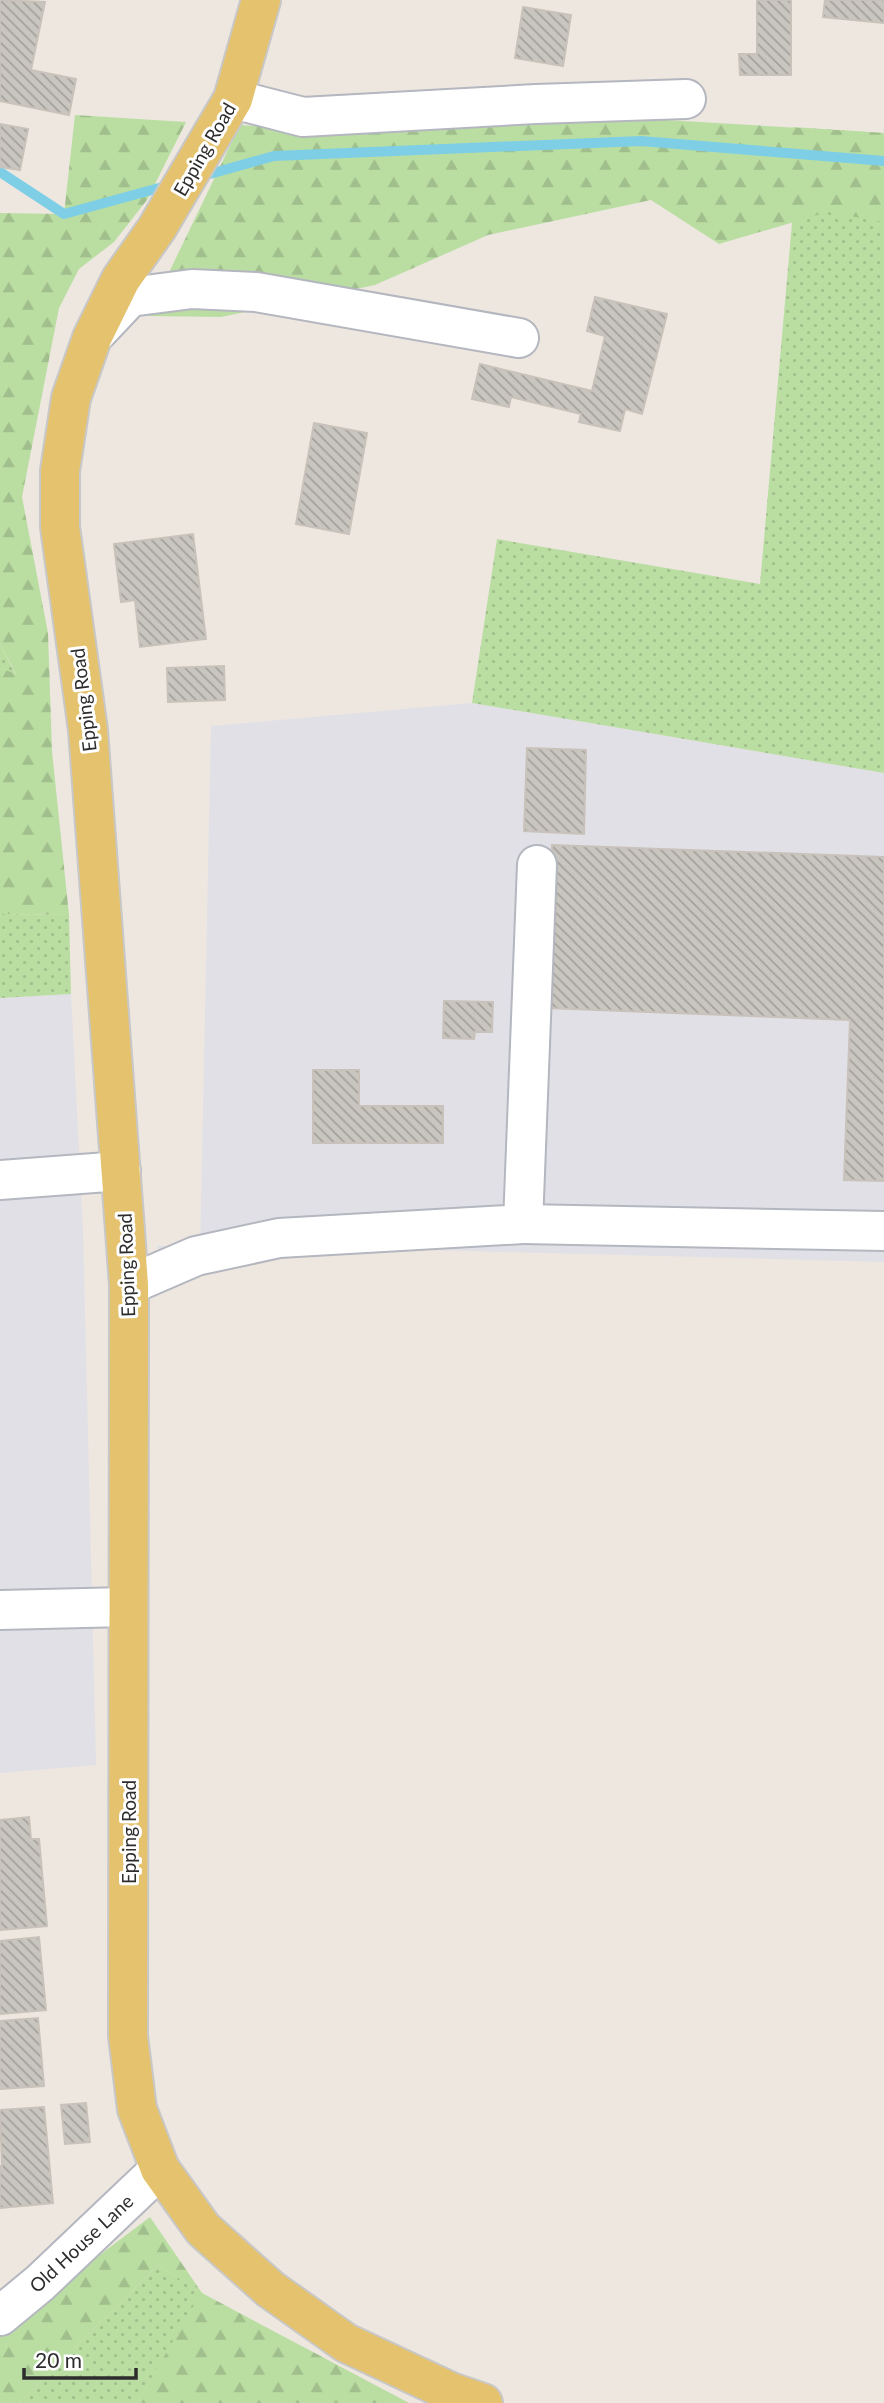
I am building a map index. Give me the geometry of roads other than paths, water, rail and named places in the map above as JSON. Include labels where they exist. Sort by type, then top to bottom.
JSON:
[{"type":"main road","name":"Epping Road","points":[[261,0],[233,99],[157,228],[121,279],[92,338],[71,398],[60,471],[60,527],[88,730],[129,1285],[128,2036],[137,2109],[160,2169],[203,2230],[270,2288],[346,2343],[451,2392],[483,2403]]},
{"type":"street","points":[[233,99],[303,117],[686,99]]},
{"type":"street","points":[[92,338],[130,297],[192,289],[256,292],[519,338]]},
{"type":"street","points":[[523,1224],[537,865]]},
{"type":"street","points":[[0,1180],[121,1171]]},
{"type":"street","points":[[129,1285],[196,1256],[279,1238],[523,1224],[884,1231]]},
{"type":"street","points":[[0,1610],[127,1607]]},
{"type":"street","name":"Old House Lane","points":[[0,2316],[40,2283],[160,2169]]},
{"type":"waterway","points":[[199,177],[274,156],[641,141],[884,161]]},
{"type":"waterway","points":[[0,172],[64,214],[170,185]]}]
